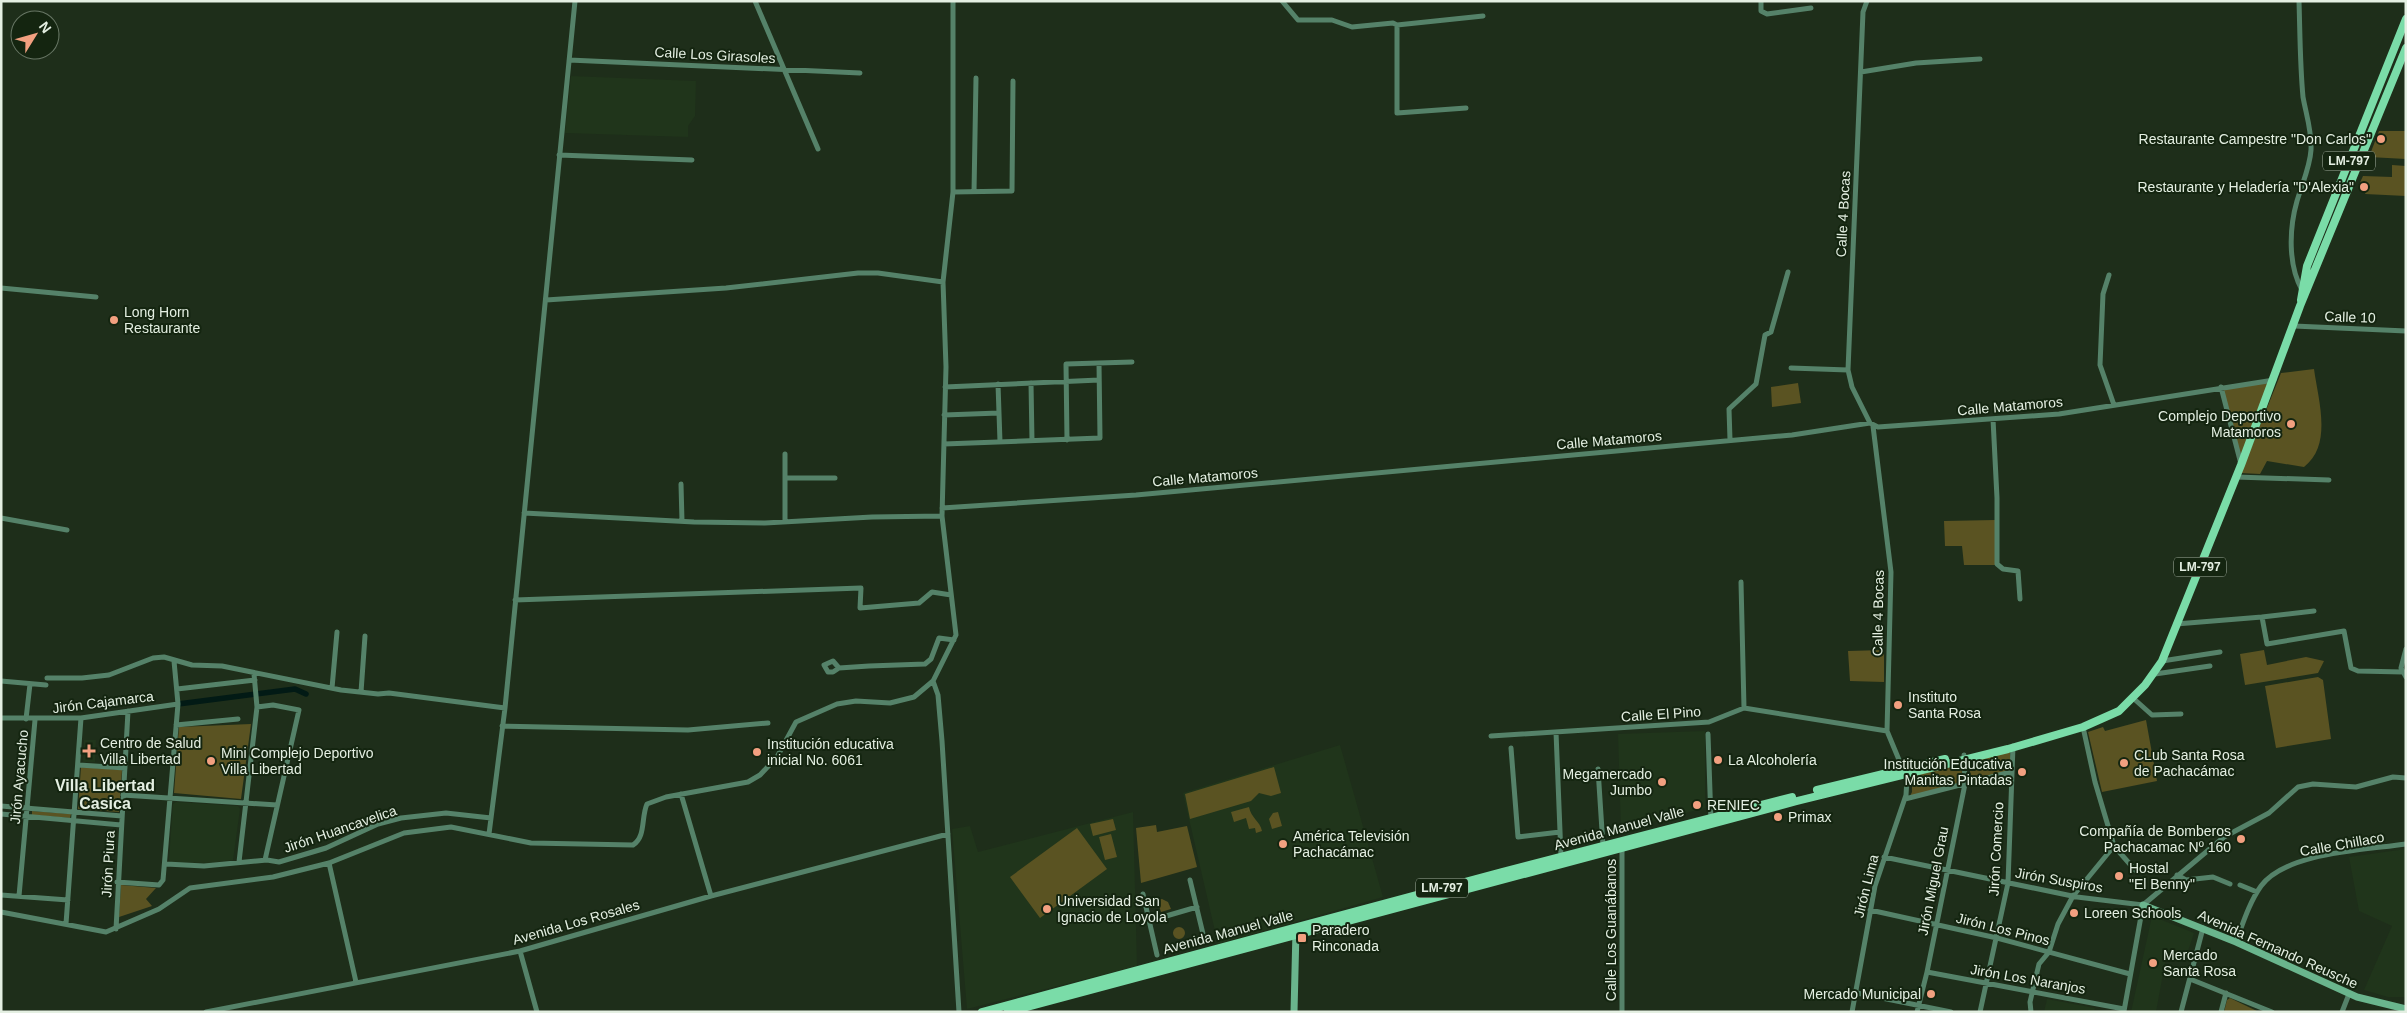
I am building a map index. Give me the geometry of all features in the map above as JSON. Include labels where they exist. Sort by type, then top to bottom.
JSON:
[{"type":"main road","name":"LM-797","points":[[2300,306],[2307,266],[2406,19]]},
{"type":"main road","name":"LM-797","points":[[2013,746],[2105,719],[2132,698],[2154,674],[2162,661],[2236,478],[2300,306],[2406,48]]},
{"type":"main road","name":"Avenida Manuel Valle","points":[[1502,876],[1561,856],[2013,746]]},
{"type":"main road","name":"Avenida Manuel Valle","points":[[982,1012],[1502,876],[1622,848],[1711,821]]},
{"type":"main road","name":"Avenida Manuel Valle","points":[[1008,1012],[1296,931]]},
{"type":"street","points":[[489,834],[505,708],[575,1]]},
{"type":"street","points":[[754,1],[818,149]]},
{"type":"street","points":[[1,912],[106,932],[159,909],[190,888],[265,879],[329,863],[404,833],[451,827],[531,843],[632,845],[638,842],[641,836],[646,804],[681,794],[748,782],[760,775],[777,757],[796,722],[846,702],[905,701],[914,697],[933,681],[956,635],[942,516],[945,387],[943,282],[953,192],[953,1]]},
{"type":"street","points":[[1282,1],[1298,20],[1332,20],[1352,27],[1393,23],[1396,25],[1483,16]]},
{"type":"street","points":[[1761,1],[1761,11],[1767,14],[1811,8]]},
{"type":"street","name":"Calle 4 Bocas","points":[[1867,1],[1863,12],[1848,370],[1852,387],[1871,425],[1891,572],[1887,731],[1904,771]]},
{"type":"street","points":[[2299,1],[2304,98],[2310,126],[2311,149],[2310,162],[2296,203],[2292,242],[2293,269],[2302,290]]},
{"type":"street","points":[[1396,25],[1396,112],[1466,108]]},
{"type":"street","points":[[1861,72],[1916,63],[1980,59]]},
{"type":"street","name":"Calle Los Girasoles","points":[[569,60],[860,73]]},
{"type":"street","points":[[974,192],[976,78]]},
{"type":"street","points":[[953,192],[1012,191],[1013,81]]},
{"type":"street","points":[[560,155],[692,160]]},
{"type":"street","points":[[1730,440],[1729,409],[1756,384],[1766,335],[1771,332],[1788,272]]},
{"type":"street","points":[[546,300],[726,288],[858,273],[878,273],[943,282]]},
{"type":"street","points":[[2108,275],[2103,294],[2100,365],[2114,405]]},
{"type":"street","points":[[1,288],[96,297]]},
{"type":"street","name":"Calle 10","points":[[2294,326],[2406,331]]},
{"type":"street","points":[[1067,440],[1066,364],[1132,362]]},
{"type":"street","points":[[944,444],[1100,438],[1099,363]]},
{"type":"street","points":[[1792,368],[1848,370]]},
{"type":"street","points":[[945,387],[1099,380]]},
{"type":"street","name":"Calle Matamoros","points":[[942,508],[1136,495],[1792,435],[1871,425],[2059,414],[2274,380]]},
{"type":"street","points":[[1031,383],[1032,441]]},
{"type":"street","points":[[998,384],[1000,442]]},
{"type":"street","points":[[2221,387],[2241,465]]},
{"type":"street","points":[[944,415],[999,413]]},
{"type":"street","points":[[1994,419],[1997,564],[2003,569],[2018,571],[2020,600]]},
{"type":"street","points":[[785,454],[785,522]]},
{"type":"street","points":[[785,478],[835,478]]},
{"type":"street","points":[[2236,478],[2329,480]]},
{"type":"street","points":[[681,484],[682,521]]},
{"type":"street","points":[[524,513],[682,521],[785,522],[942,516]]},
{"type":"street","points":[[1,518],[67,530]]},
{"type":"street","points":[[1742,582],[1744,708],[1887,731]]},
{"type":"street","points":[[515,600],[861,588],[860,608],[919,603],[932,592],[951,595]]},
{"type":"street","points":[[2176,624],[2314,611]]},
{"type":"street","points":[[2262,617],[2267,644],[2344,631],[2351,668],[2355,671],[2404,675],[2401,668],[2406,649]]},
{"type":"street","points":[[332,688],[337,632]]},
{"type":"street","points":[[361,692],[365,636]]},
{"type":"street","points":[[839,668],[925,664],[931,659],[939,638],[954,640]]},
{"type":"street","points":[[2162,661],[2220,652]]},
{"type":"street","points":[[47,678],[82,678],[109,675],[153,658],[164,657],[192,665],[222,666],[254,674],[332,688],[378,694],[389,693],[505,708]]},
{"type":"street","points":[[118,882],[159,885],[162,880],[166,864],[178,704],[174,661]]},
{"type":"street","points":[[2154,674],[2210,666]]},
{"type":"street","points":[[239,862],[257,707],[254,674]]},
{"type":"street","points":[[177,689],[255,680]]},
{"type":"street","points":[[1,681],[46,685]]},
{"type":"street","points":[[933,681],[938,695],[960,1012]]},
{"type":"street","name":"Jirón Ayacucho","points":[[26,719],[30,684]]},
{"type":"street","points":[[2132,698],[2152,715],[2181,714]]},
{"type":"street","name":"Jirón Cajamarca","points":[[1,718],[35,720],[81,718],[178,704]]},
{"type":"street","points":[[257,707],[273,705],[299,710],[265,860]]},
{"type":"street","name":"Calle El Pino","points":[[1491,736],[1709,722],[1744,708]]},
{"type":"street","name":"Jirón Piura","points":[[116,929],[128,711]]},
{"type":"street","points":[[66,924],[81,718]]},
{"type":"street","points":[[176,725],[238,719]]},
{"type":"street","name":"Jirón Ayacucho","points":[[19,896],[35,720]]},
{"type":"street","points":[[502,726],[688,730],[768,723]]},
{"type":"street","points":[[2083,727],[2095,782],[2114,846],[2134,870]]},
{"type":"street","points":[[1556,732],[1561,856]]},
{"type":"street","points":[[1708,734],[1711,821]]},
{"type":"street","name":"Jirón Comercio","points":[[1980,1012],[2008,883],[2013,746]]},
{"type":"street","points":[[1511,748],[1518,837],[1560,832]]},
{"type":"street","name":"Jirón Miguel Grau","points":[[1917,1012],[1927,972],[1964,785],[1964,757]]},
{"type":"street","points":[[79,765],[125,768]]},
{"type":"street","points":[[1598,769],[1603,846]]},
{"type":"street","name":"Jirón Lima","points":[[1852,1012],[1857,993],[1870,910],[1884,857],[1905,799],[1908,782],[1904,771]]},
{"type":"street","points":[[1905,799],[2011,772]]},
{"type":"street","points":[[2124,1010],[2143,904],[2177,875],[2233,831],[2269,813],[2298,787],[2314,784],[2356,786],[2393,778],[2406,778]]},
{"type":"street","points":[[681,794],[711,896]]},
{"type":"street","points":[[123,795],[277,806]]},
{"type":"street","points":[[1,806],[122,816]]},
{"type":"street","name":"Jirón Huancavelica","points":[[166,864],[204,866],[265,860],[280,862],[326,848],[378,824],[401,818],[446,813],[491,818]]},
{"type":"street","points":[[1,814],[121,825]]},
{"type":"street","name":"Avenida Los Rosales","points":[[206,1012],[520,950],[711,896],[948,834]]},
{"type":"street","name":"Calle Chillaco","points":[[2236,942],[2249,905],[2257,892],[2277,870],[2305,861],[2406,844]]},
{"type":"street","points":[[2030,1012],[2032,992],[2039,964],[2049,952],[2058,924],[2074,896],[2114,846]]},
{"type":"street","name":"Calle Los Guanábanos","points":[[1622,848],[1622,1012]]},
{"type":"street","name":"Jirón Suspiros","points":[[1884,857],[2074,896],[2143,904]]},
{"type":"street","points":[[329,863],[356,982]]},
{"type":"street","points":[[2177,875],[2186,880],[2212,877],[2230,884]]},
{"type":"street","points":[[1190,880],[1204,938]]},
{"type":"street","points":[[2240,885],[2257,892]]},
{"type":"street","points":[[1142,894],[1157,955]]},
{"type":"street","points":[[1,895],[68,900]]},
{"type":"street","name":"Avenida Fernando Reusche","points":[[2143,904],[2236,942],[2349,994],[2406,1009]]},
{"type":"street","points":[[1149,921],[1197,907]]},
{"type":"street","name":"Jirón Los Pinos","points":[[1870,910],[1997,938],[2130,974]]},
{"type":"street","points":[[2181,1012],[2203,928]]},
{"type":"street","points":[[1294,1012],[1296,931]]},
{"type":"street","points":[[520,950],[536,1012]]},
{"type":"street","name":"Jirón Los Naranjos","points":[[1927,972],[2124,1010]]},
{"type":"street","points":[[2190,979],[2272,1012]]},
{"type":"street","points":[[1857,993],[1951,1012]]},
{"type":"street","points":[[2221,1012],[2226,993]]},
{"type":"street","points":[[2342,1012],[2349,994]]},
{"type":"shaded area","points":[[571,76],[696,81],[695,116],[688,126],[688,137],[565,133]]},
{"type":"shaded area","points":[[2379,131],[2406,131],[2406,159],[2369,157]]},
{"type":"shaded area","points":[[2392,165],[2406,166],[2406,196],[2365,194],[2368,188],[2358,187],[2363,176],[2392,177]]},
{"type":"shaded area","name":"Complejo Deportivo Matamoros","points":[[2314,369],[2320,407],[2321,434],[2313,458],[2304,467],[2267,461],[2260,474],[2241,473],[2281,373]]},
{"type":"shaded area","points":[[2271,382],[2241,455],[2240,456],[2223,388]]},
{"type":"shaded area","points":[[1798,383],[1801,403],[1772,407],[1771,387]]},
{"type":"shaded area","points":[[1995,520],[1995,565],[1964,565],[1962,546],[1945,546],[1944,521]]},
{"type":"shaded area","points":[[1884,650],[1884,682],[1850,681],[1848,651]]},
{"type":"shaded area","points":[[2264,650],[2267,665],[2306,657],[2324,661],[2318,673],[2245,685],[2240,654]]},
{"type":"shaded area","points":[[2318,677],[2323,680],[2331,739],[2276,748],[2265,686]]},
{"type":"shaded area","name":"CLub Santa Rosa de Pachacámac","points":[[2146,720],[2157,781],[2102,792],[2088,732],[2103,727],[2105,731]]},
{"type":"shaded area","name":"Mini Complejo Deportivo Villa Libertad","points":[[251,724],[241,799],[174,793],[179,727]]},
{"type":"shaded area","points":[[1705,731],[1705,808],[1621,830],[1618,734]]},
{"type":"shaded area","name":"Centro de Salud Villa Libertad","points":[[84,740],[96,740],[95,762],[83,762]]},
{"type":"shaded area","points":[[1340,745],[1383,897],[1218,944],[1183,793]]},
{"type":"shaded area","points":[[2010,752],[2010,772],[1969,783],[1971,761]]},
{"type":"shaded area","points":[[1957,765],[1962,769],[1961,785],[1909,798],[1912,792],[1912,776]]},
{"type":"shaded area","points":[[81,767],[122,770],[119,812],[78,809]]},
{"type":"shaded area","points":[[1274,767],[1281,793],[1271,796],[1259,793],[1251,801],[1190,819],[1185,794]]},
{"type":"shaded area","points":[[176,802],[238,806],[240,809],[233,860],[209,863],[171,862],[169,860],[173,804]]},
{"type":"shaded area","points":[[1249,807],[1262,831],[1256,833],[1255,828],[1249,829],[1246,818],[1234,822],[1231,812]]},
{"type":"shaded area","points":[[32,811],[71,814],[70,818],[32,815]]},
{"type":"shaded area","name":"Universidad San Ignacio de Loyola","points":[[1133,812],[1137,966],[967,1009],[952,829],[970,826],[978,852]]},
{"type":"shaded area","points":[[1278,812],[1282,826],[1272,829],[1269,819],[1273,813]]},
{"type":"shaded area","points":[[1113,819],[1116,830],[1093,836],[1090,824]]},
{"type":"shaded area","points":[[1156,825],[1157,832],[1187,826],[1197,867],[1141,883],[1136,828]]},
{"type":"shaded area","points":[[1077,828],[1107,869],[1040,918],[1010,877]]},
{"type":"shaded area","points":[[1111,834],[1117,857],[1105,860],[1099,837]]},
{"type":"shaded area","points":[[2406,849],[2406,997],[2388,997],[2364,990],[2392,926],[2359,911],[2349,857]]},
{"type":"shaded area","points":[[121,885],[156,888],[146,899],[152,906],[119,917]]},
{"type":"shaded area","points":[[1162,899],[1168,902],[1171,909],[1161,912],[1157,900]]},
{"type":"shaded area","name":"Mercado Santa Rosa","points":[[2152,916],[2194,933],[2186,957],[2167,952],[2156,1012],[2131,1012]]},
{"type":"shaded area","points":[[1179,927],[1185,933],[1179,939],[1173,933]]},
{"type":"shaded area","points":[[2230,998],[2259,1012],[2224,1012],[2227,1000]]},
{"type":"shaded area","points":[[2047,999],[2095,1008],[2094,1012],[2044,1012]]},
{"type":"waterway","points":[[178,704],[295,689],[306,694]]},
{"type":"place","name":"Restaurante Campestre \"Don Carlos\"","points":[[2381,139]]},
{"type":"place","name":"Restaurante y Heladería \"D'Alexia\"","points":[[2364,187]]},
{"type":"place","name":"Long Horn Restaurante","points":[[114,320]]},
{"type":"place","name":"Complejo Deportivo Matamoros","points":[[2291,424]]},
{"type":"place","name":"Instituto Santa Rosa","points":[[1898,705]]},
{"type":"place","name":"Centro de Salud Villa Libertad","points":[[89,751]]},
{"type":"place","name":"Institución educativa inicial No. 6061","points":[[757,752]]},
{"type":"place","name":"La Alcoholería","points":[[1718,760]]},
{"type":"place","name":"Mini Complejo Deportivo Villa Libertad","points":[[211,761]]},
{"type":"place","name":"CLub Santa Rosa de Pachacámac","points":[[2124,763]]},
{"type":"place","name":"Institución Educativa Manitas Pintadas","points":[[2022,772]]},
{"type":"place","name":"Megamercado Jumbo","points":[[1662,782]]},
{"type":"place","name":"RENIEC","points":[[1697,805]]},
{"type":"place","name":"Primax","points":[[1778,817]]},
{"type":"place","name":"Compañía de Bomberos Pachacamac Nº 160","points":[[2241,839]]},
{"type":"place","name":"América Televisión Pachacámac","points":[[1283,844]]},
{"type":"place","name":"Hostal \"El Benny\"","points":[[2119,876]]},
{"type":"place","name":"Universidad San Ignacio de Loyola","points":[[1047,909]]},
{"type":"place","name":"Loreen Schools","points":[[2074,913]]},
{"type":"place","name":"Paradero Rinconada","points":[[1302,938]]},
{"type":"place","name":"Mercado Santa Rosa","points":[[2153,963]]},
{"type":"place","name":"Mercado Municipal","points":[[1931,994]]},
{"type":"district","name":"Villa Libertad Casica","points":[[105,794]]}]
